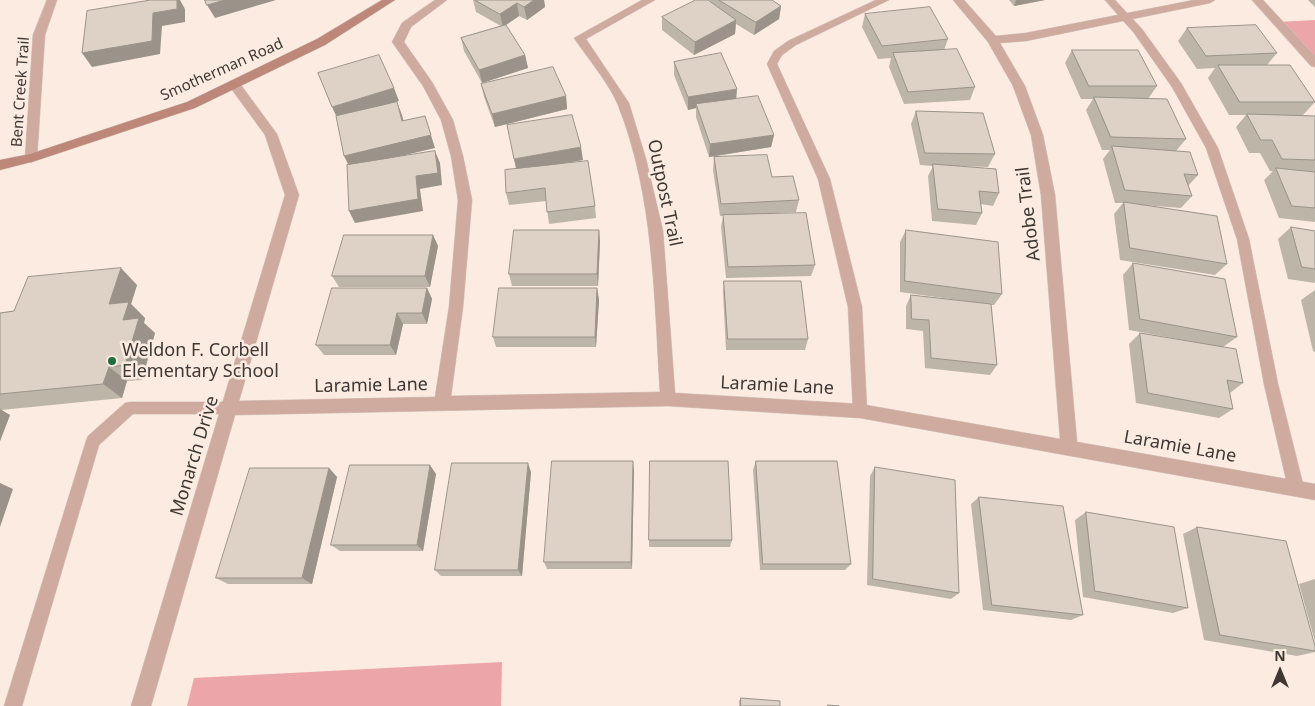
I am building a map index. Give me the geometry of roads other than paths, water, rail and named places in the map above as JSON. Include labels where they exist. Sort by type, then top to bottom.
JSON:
[{"type":"street","name":"Bent Creek Trail","points":[[31,158],[39,35],[52,0]]},
{"type":"street","name":"Smotherman Road","points":[[0,165],[31,158],[191,105],[321,42],[390,0]]},
{"type":"street","points":[[442,0],[406,25],[398,42],[428,85],[447,120],[457,156],[465,200],[456,306],[442,404]]},
{"type":"street","name":"Outpost Trail","points":[[650,0],[580,38],[623,103],[640,159],[656,231],[668,399]]},
{"type":"street","name":"Adobe Trail","points":[[958,0],[993,40],[1019,86],[1039,144],[1048,195],[1069,447]]},
{"type":"street","points":[[993,40],[1026,37],[1210,0]]},
{"type":"street","points":[[1257,0],[1315,63]]},
{"type":"street","name":"Monarch Drive","points":[[141,706],[292,195],[271,134],[234,84]]},
{"type":"street","name":"Laramie Lane","points":[[230,408],[668,399],[860,411],[1315,492]]},
{"type":"lane","points":[[860,411],[855,306],[824,178],[772,64],[778,53],[792,43],[884,0]]},
{"type":"lane","points":[[1110,0],[1126,17],[1177,86],[1212,148],[1243,239],[1271,384],[1296,488]]},
{"type":"lane","points":[[13,706],[92,441],[130,408],[230,408]]},
{"type":"place","name":"Weldon F. Corbell Elementary School","points":[[112,361]]}]
